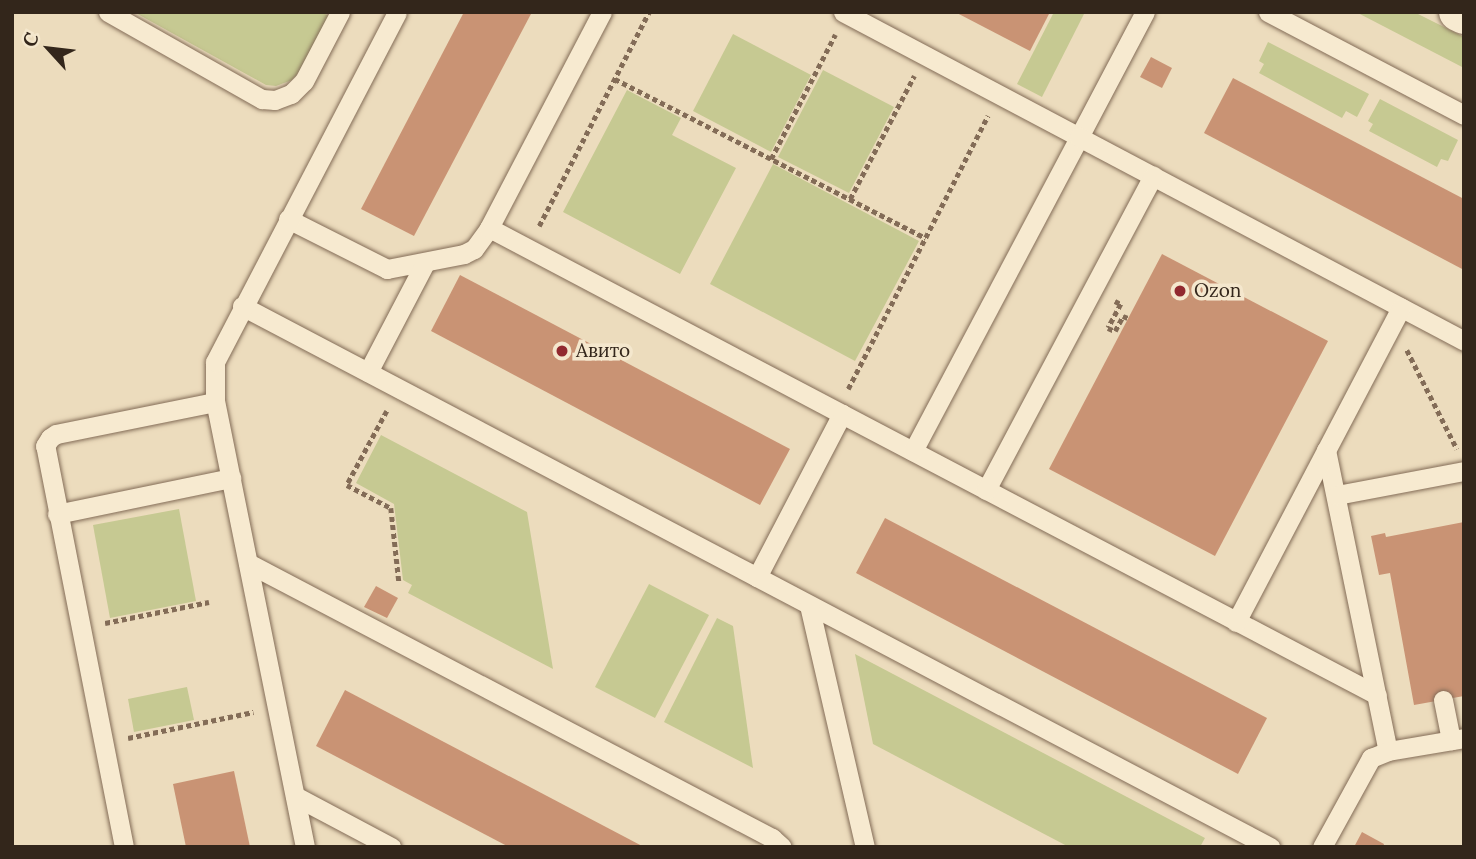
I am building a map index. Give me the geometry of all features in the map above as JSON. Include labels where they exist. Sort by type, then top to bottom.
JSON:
[{"type":"street","points":[[1458,12],[1464,15]]},
{"type":"lane","points":[[108,12],[262,99],[275,100],[291,94],[304,81],[340,12]]},
{"type":"lane","points":[[305,847],[215,402],[215,362],[397,12]]},
{"type":"lane","points":[[288,219],[387,269],[464,254],[482,240],[489,228],[602,12]]},
{"type":"lane","points":[[913,451],[1145,12]]},
{"type":"lane","points":[[1268,12],[1464,114]]},
{"type":"lane","points":[[844,13],[1153,176],[1397,316],[1464,341]]},
{"type":"lane","points":[[986,490],[1153,176]]},
{"type":"lane","points":[[489,228],[1377,695]]},
{"type":"lane","points":[[368,372],[425,263]]},
{"type":"lane","points":[[242,306],[1270,847]]},
{"type":"lane","points":[[1236,622],[1397,316]]},
{"type":"lane","points":[[124,847],[45,452],[50,438],[215,402]]},
{"type":"lane","points":[[757,577],[840,413]]},
{"type":"lane","points":[[1326,450],[1388,751]]},
{"type":"lane","points":[[1337,495],[1464,471]]},
{"type":"lane","points":[[57,514],[231,478]]},
{"type":"lane","points":[[248,563],[772,838],[782,847]]},
{"type":"lane","points":[[810,604],[858,845]]},
{"type":"lane","points":[[1322,847],[1371,758],[1388,751],[1457,739],[1443,700]]},
{"type":"lane","points":[[295,796],[391,847]]},
{"type":"path","points":[[528,249],[649,12]]},
{"type":"path","points":[[771,159],[844,13]]},
{"type":"path","points":[[850,199],[925,55]]},
{"type":"path","points":[[615,79],[926,238]]},
{"type":"path","points":[[840,413],[999,94]]},
{"type":"path","points":[[1121,304],[1108,328],[1115,331],[1123,316],[1128,318]]},
{"type":"path","points":[[1397,316],[1458,450]]},
{"type":"path","points":[[399,388],[348,485],[391,508],[400,582]]},
{"type":"path","points":[[80,628],[209,602]]},
{"type":"path","points":[[103,743],[276,707]]},
{"type":"green space","points":[[134,12],[321,12],[329,16],[299,72],[292,80],[276,86],[266,85]]},
{"type":"green space","points":[[1054,12],[1085,12],[1042,97],[1017,84]]},
{"type":"green space","points":[[1356,12],[1414,12],[1464,37],[1464,68]]},
{"type":"green space","points":[[733,34],[811,75],[771,152],[693,111]]},
{"type":"green space","points":[[1268,42],[1369,94],[1357,117],[1346,111],[1342,118],[1259,73],[1264,64],[1259,61]]},
{"type":"green space","points":[[823,70],[894,107],[849,193],[778,157]]},
{"type":"green space","points":[[627,90],[681,118],[672,135],[736,168],[680,274],[563,212]]},
{"type":"green space","points":[[1380,99],[1458,140],[1448,161],[1441,159],[1437,167],[1369,131],[1373,124],[1368,121]]},
{"type":"green space","points":[[773,164],[919,241],[855,361],[710,284]]},
{"type":"green space","points":[[381,435],[527,512],[553,669],[408,593],[412,585],[403,580],[394,504],[356,483]]},
{"type":"green space","points":[[179,509],[196,601],[110,618],[93,525]]},
{"type":"green space","points":[[649,584],[709,615],[655,718],[595,687]]},
{"type":"green space","points":[[717,618],[733,626],[753,768],[664,722]]},
{"type":"green space","points":[[855,654],[1205,838],[1200,847],[1069,847],[873,744]]},
{"type":"green space","points":[[187,687],[194,720],[134,732],[128,699]]},
{"type":"building","points":[[464,12],[532,12],[414,236],[361,209]]},
{"type":"building","points":[[955,12],[1050,12],[1030,51]]},
{"type":"building","points":[[1151,57],[1172,68],[1162,88],[1140,77]]},
{"type":"building","points":[[1233,78],[1464,199],[1464,270],[1204,133]]},
{"type":"building","points":[[1162,254],[1328,341],[1215,556],[1049,469]]},
{"type":"building","points":[[460,275],[790,449],[760,505],[431,331]]},
{"type":"building","points":[[885,518],[1267,718],[1238,774],[856,573]]},
{"type":"building","points":[[1464,522],[1464,696],[1414,705],[1390,573],[1379,575],[1371,536],[1385,533],[1386,537]]},
{"type":"building","points":[[376,586],[398,598],[387,618],[364,607]]},
{"type":"building","points":[[345,690],[644,847],[509,847],[316,746]]},
{"type":"building","points":[[234,771],[250,847],[186,847],[173,784]]},
{"type":"building","points":[[1362,832],[1384,844],[1383,847],[1354,847]]},
{"type":"place","name":"Ozon","points":[[1180,291]]},
{"type":"place","name":"Авито","points":[[562,351]]}]
